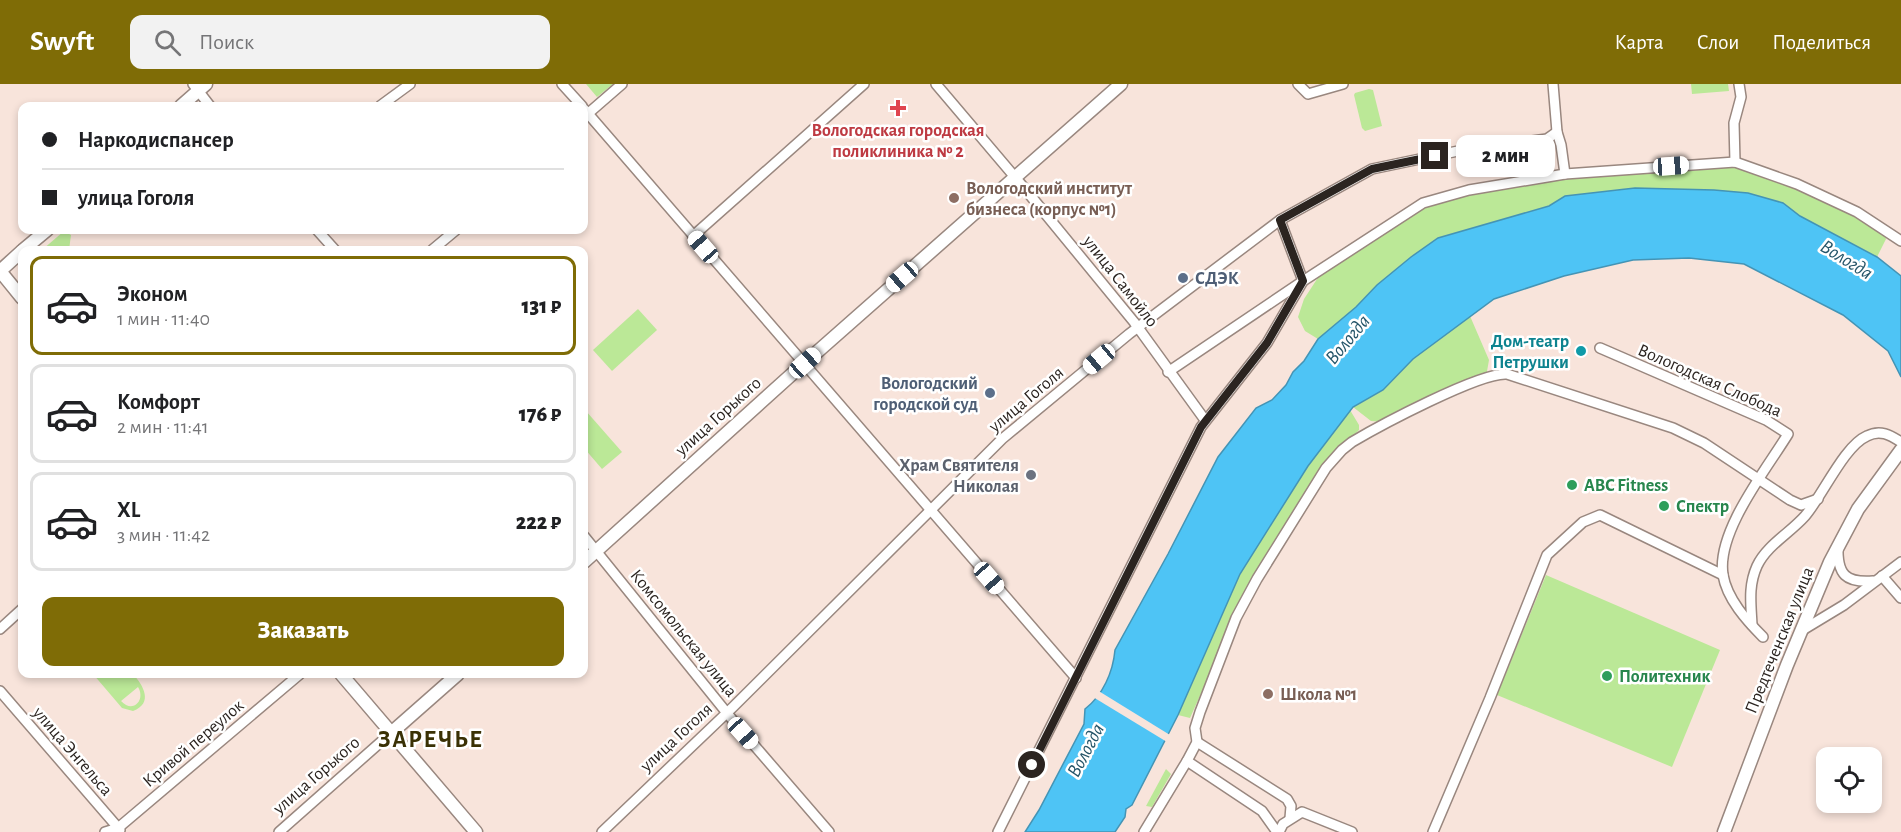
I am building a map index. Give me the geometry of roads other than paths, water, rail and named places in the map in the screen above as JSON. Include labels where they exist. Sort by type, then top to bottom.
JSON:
[{"type":"street","points":[[385,102],[410,84]]},
{"type":"street","points":[[562,84],[576,102]]},
{"type":"street","points":[[588,109],[622,84]]},
{"type":"street","points":[[693,236],[864,84]]},
{"type":"street","name":"улица Самойло","points":[[936,84],[1138,327],[1168,372],[1205,420]]},
{"type":"street","name":"улица Горького","points":[[588,559],[1121,84]]},
{"type":"street","points":[[1298,84],[1308,94],[1343,84]]},
{"type":"street","points":[[1552,84],[1557,132],[1565,174]]},
{"type":"street","points":[[1735,162],[1734,123],[1741,97],[1739,84]]},
{"type":"street","points":[[185,102],[199,86],[208,102]]},
{"type":"street","points":[[588,117],[805,363],[1076,678]]},
{"type":"street","name":"улица Гоголя","points":[[602,832],[1002,439],[1138,327],[1280,220],[1372,169],[1458,151],[1547,139],[1557,132]]},
{"type":"street","points":[[1168,372],[1423,203],[1469,190],[1565,174],[1735,162],[1797,184],[1857,212],[1901,241]]},
{"type":"street","points":[[1280,220],[1303,281]]},
{"type":"street","points":[[29,246],[42,234]]},
{"type":"street","points":[[321,234],[331,246]]},
{"type":"street","points":[[437,246],[451,234]]},
{"type":"street","points":[[18,255],[0,271],[18,293]]},
{"type":"street","points":[[998,832],[1205,420],[1267,343],[1303,281]]},
{"type":"street","name":"Вологодская Слобода","points":[[1600,348],[1766,420],[1788,434],[1759,481]]},
{"type":"street","points":[[1144,832],[1197,742],[1195,728],[1200,712],[1236,618],[1257,579],[1326,468],[1342,450],[1353,442],[1440,397],[1489,376],[1499,373],[1507,374],[1672,428],[1704,443],[1790,501],[1801,504],[1818,500]]},
{"type":"street","points":[[1752,625],[1750,590],[1758,563],[1767,550],[1793,528],[1818,500],[1846,455],[1865,436],[1884,433],[1901,442]]},
{"type":"street","name":"Предтеченская улица","points":[[1724,832],[1801,631],[1838,546],[1858,509],[1901,450]]},
{"type":"street","points":[[1759,481],[1744,504],[1727,539],[1722,561],[1726,586],[1734,602],[1763,637]]},
{"type":"street","points":[[1433,832],[1493,692],[1547,555],[1583,522],[1600,515],[1723,575]]},
{"type":"street","name":"Комсомольская улица","points":[[588,541],[726,712],[829,832]]},
{"type":"street","points":[[1838,546],[1839,563],[1848,578],[1856,582],[1877,578]]},
{"type":"street","points":[[1801,631],[1844,605],[1901,562]]},
{"type":"street","points":[[1877,578],[1901,598]]},
{"type":"street","points":[[0,629],[18,613]]},
{"type":"street","name":"Кривой переулок","points":[[105,832],[120,830],[295,678]]},
{"type":"street","points":[[344,678],[476,832]]},
{"type":"street","name":"улица Горького","points":[[279,832],[454,678]]},
{"type":"street","name":"улица Энгельса","points":[[0,691],[120,830]]},
{"type":"street","points":[[1197,742],[1287,799],[1291,806],[1290,818]]},
{"type":"street","points":[[1187,761],[1262,812],[1278,832],[1290,818],[1302,812],[1352,832]]},
{"type":"water","name":"Вологда","points":[[1635,188],[1748,193],[1783,203],[1800,216],[1877,257],[1901,276],[1901,377],[1888,351],[1843,315],[1744,264],[1689,258],[1633,260],[1564,276],[1494,299],[1413,359],[1383,390],[1353,407],[1308,466],[1240,574],[1178,715],[1132,805],[1126,809],[1125,817],[1115,832],[1025,832],[1084,724],[1085,709],[1106,683],[1115,650],[1218,457],[1256,408],[1272,400],[1286,385],[1318,339],[1356,307],[1377,285],[1438,238],[1549,206],[1565,196]]},
{"type":"place","name":"Вологодская городская поликлиника № 2","points":[[898,108]]},
{"type":"place","name":"Вологодский институт бизнеса (корпус №1)","points":[[954,198]]},
{"type":"place","name":"СДЭК","points":[[1183,278]]},
{"type":"place","name":"Дом-театр Петрушки","points":[[1581,351]]},
{"type":"place","name":"Вологодский городской суд","points":[[990,393]]},
{"type":"place","name":"Храм Святителя Николая","points":[[1031,475]]},
{"type":"place","name":"ABC Fitness","points":[[1572,485]]},
{"type":"place","name":"Спектр","points":[[1664,506]]},
{"type":"place","name":"Политехник","points":[[1607,676]]},
{"type":"place","name":"Школа №1","points":[[1268,694]]},
{"type":"district","name":"ЗАРЕЧЬЕ","points":[[431,739]]}]
